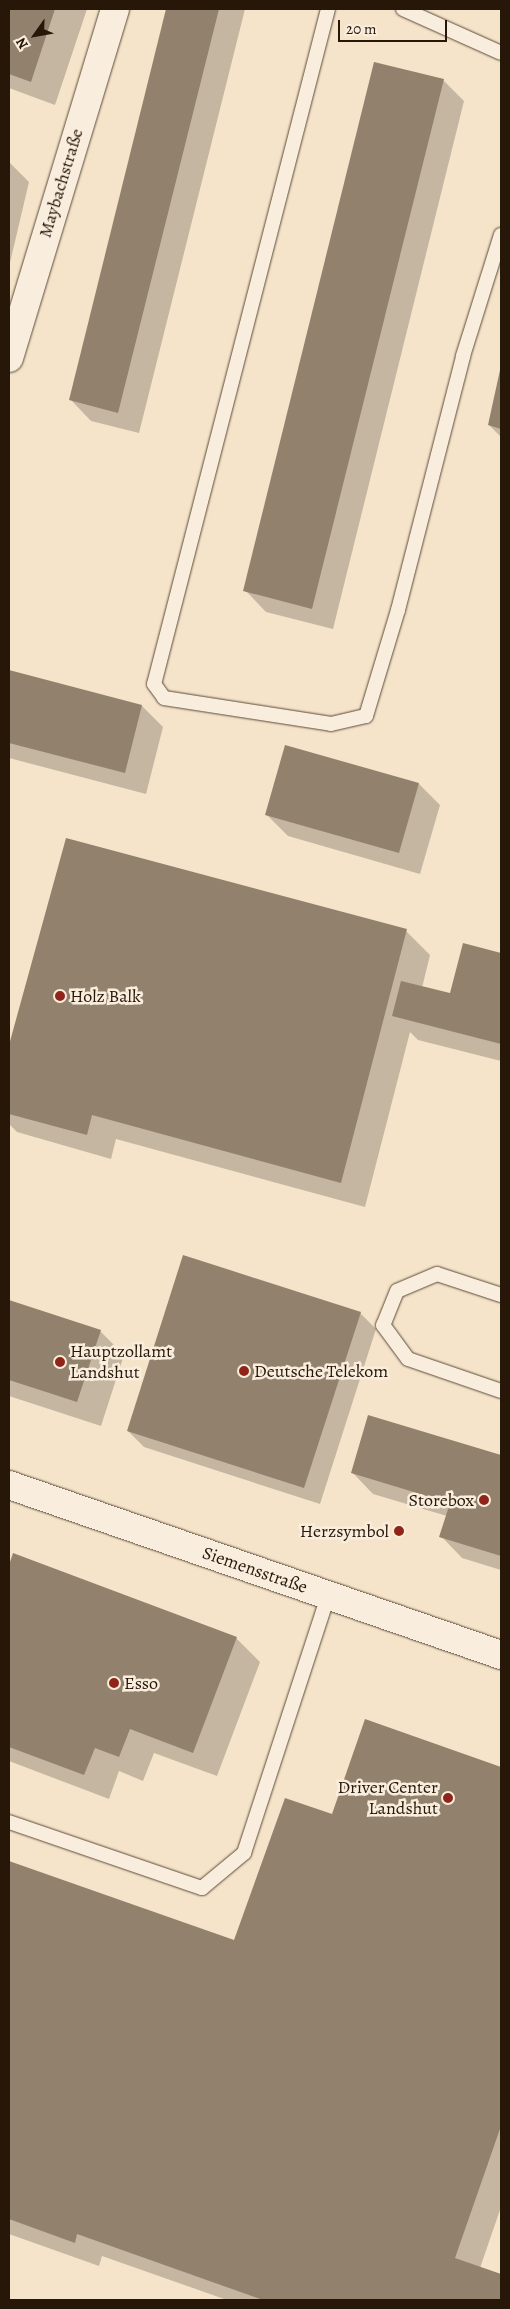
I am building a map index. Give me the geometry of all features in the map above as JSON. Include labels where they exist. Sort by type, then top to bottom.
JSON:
[{"type":"main road","name":"Maybachstraße","points":[[9,358],[115,9]]},
{"type":"main road","name":"Siemensstraße","points":[[9,1485],[501,1655]]},
{"type":"lane","points":[[328,9],[154,684],[164,698],[331,724],[366,716],[398,610],[463,356],[501,235]]},
{"type":"lane","points":[[403,9],[501,54]]},
{"type":"lane","points":[[501,1295],[437,1274],[397,1291],[383,1325],[408,1359],[501,1391]]},
{"type":"lane","points":[[9,1822],[202,1888],[244,1853],[328,1596]]},
{"type":"building","points":[[9,9],[55,9],[31,82],[9,74]]},
{"type":"building","points":[[166,9],[219,9],[118,413],[69,400]]},
{"type":"building","points":[[374,62],[444,79],[312,609],[243,591]]},
{"type":"building","points":[[501,370],[501,429],[488,425]]},
{"type":"building","points":[[9,670],[142,705],[125,773],[9,743]]},
{"type":"building","points":[[285,745],[419,783],[399,853],[265,815]]},
{"type":"building","points":[[66,838],[407,929],[341,1183],[92,1115],[87,1135],[9,1114],[9,1045]]},
{"type":"building","points":[[463,943],[501,953],[501,1044],[392,1016],[401,981],[450,993]]},
{"type":"building","name":"Deutsche Telekom","points":[[183,1255],[361,1312],[304,1488],[127,1431]]},
{"type":"building","points":[[9,1300],[101,1330],[77,1402],[9,1380]]},
{"type":"building","points":[[368,1415],[501,1455],[501,1556],[439,1537],[450,1503],[351,1473]]},
{"type":"building","name":"Esso","points":[[13,1553],[237,1637],[193,1753],[130,1729],[119,1757],[95,1748],[84,1775],[9,1747],[9,1565]]},
{"type":"building","points":[[365,1719],[501,1767],[501,2126],[455,2258],[501,2274],[501,2300],[263,2300],[77,2234],[75,2243],[9,2219],[9,1861],[234,1940],[285,1798],[332,1814]]},
{"type":"place","name":"Holz Balk","points":[[60,996]]},
{"type":"place","name":"Hauptzollamt Landshut","points":[[60,1362]]},
{"type":"place","name":"Deutsche Telekom","points":[[244,1371]]},
{"type":"place","name":"Storebox","points":[[484,1500]]},
{"type":"place","name":"Herzsymbol","points":[[399,1531]]},
{"type":"place","name":"Esso","points":[[114,1683]]},
{"type":"place","name":"Driver Center Landshut","points":[[448,1798]]}]
